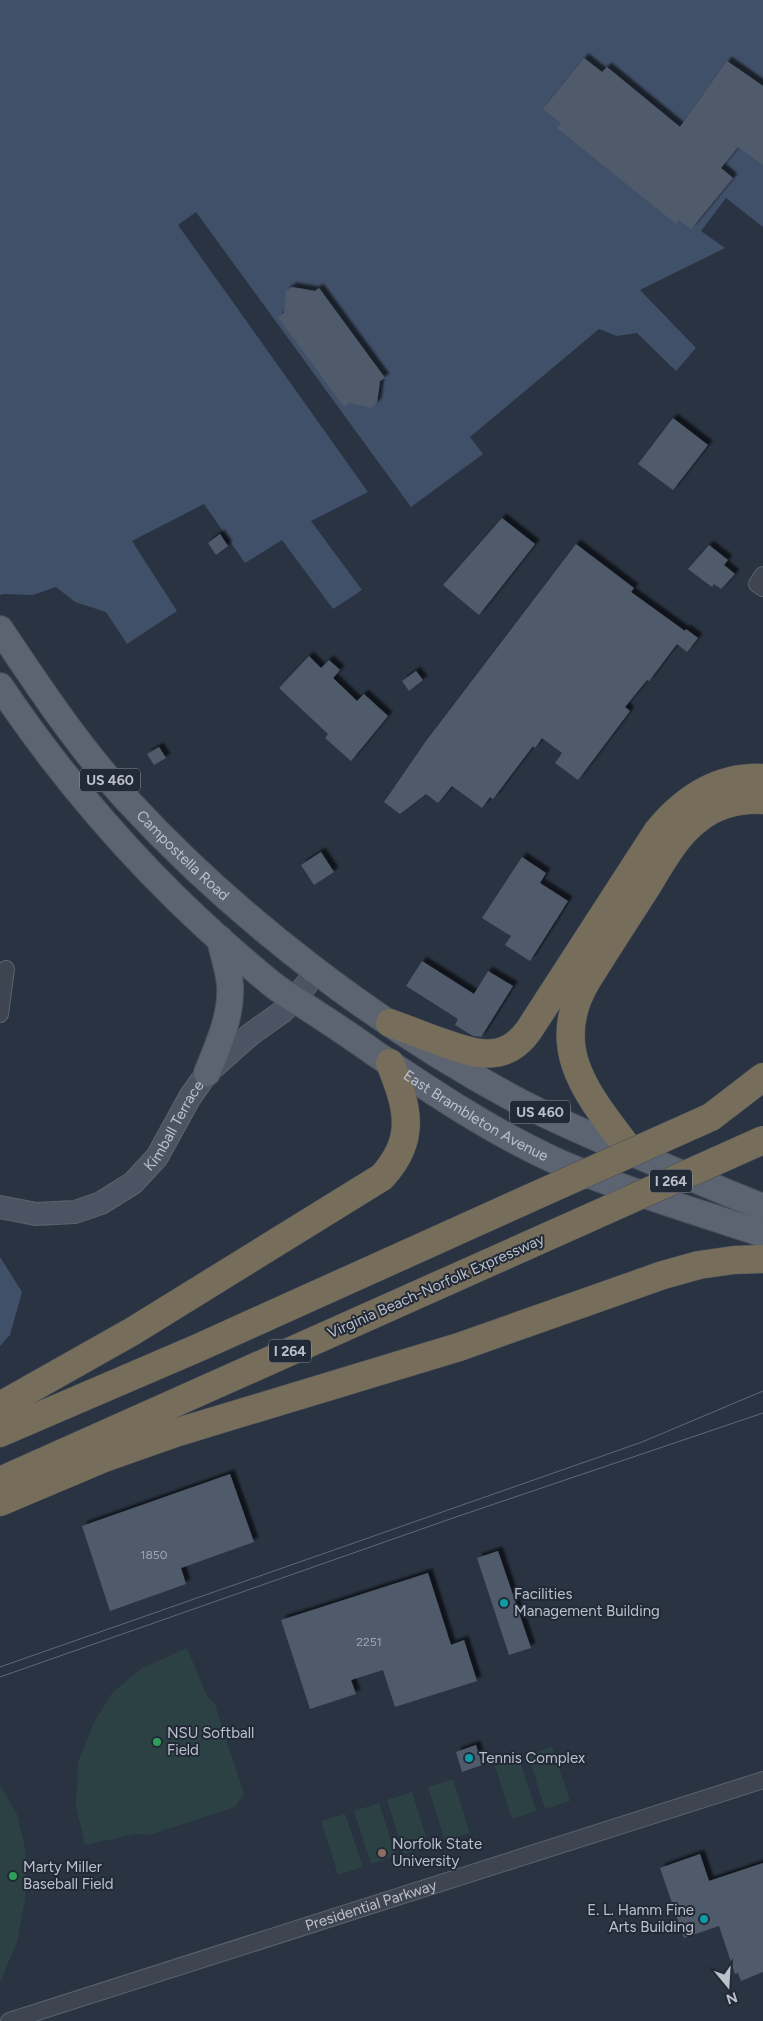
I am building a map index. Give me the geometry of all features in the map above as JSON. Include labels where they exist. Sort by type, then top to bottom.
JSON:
[{"type":"highway","points":[[390,1023],[477,1054],[496,1054],[520,1043],[654,836],[668,819],[689,800],[710,788],[732,781],[763,778]]},
{"type":"highway","points":[[631,1152],[587,1092],[575,1067],[571,1033],[578,1000],[586,982],[669,852],[690,826],[721,806],[745,800],[763,800]]},
{"type":"highway","points":[[0,1406],[133,1331],[382,1177],[395,1160],[404,1140],[406,1130],[404,1099],[390,1064]]},
{"type":"highway","points":[[711,1117],[763,1077]]},
{"type":"highway","name":"I 264","points":[[0,1433],[200,1347],[763,1094]]},
{"type":"highway","name":"Virginia Beach-Norfolk Expressway","points":[[0,1481],[763,1140]]},
{"type":"highway","points":[[0,1502],[104,1458],[178,1432],[459,1347],[663,1275],[699,1265],[734,1260],[763,1259]]},
{"type":"main road","name":"Campostella Road","points":[[0,629],[61,718],[128,801],[181,856],[288,949],[317,970]]},
{"type":"main road","name":"US 460","points":[[0,686],[36,737],[104,822],[157,881],[220,939]]},
{"type":"main road","name":"East Brambleton Avenue","points":[[220,939],[274,985],[390,1064],[500,1132],[558,1162],[673,1205],[763,1234]]},
{"type":"main road","points":[[208,1073],[226,1026],[229,998],[230,985],[220,939]]},
{"type":"main road","name":"US 460","points":[[317,970],[390,1023],[454,1064],[519,1101],[592,1137],[763,1207]]},
{"type":"street","points":[[0,1014],[6,969]]},
{"type":"street","name":"Kimball Terrace","points":[[0,1207],[36,1214],[75,1212],[101,1204],[133,1183],[157,1156],[185,1105],[208,1073],[251,1034],[275,1018],[295,999],[317,970]]},
{"type":"street","name":"Presidential Parkway","points":[[9,2021],[763,1780]]},
{"type":"green space","name":"NSU Softball Field","points":[[187,1648],[207,1696],[215,1704],[244,1794],[235,1807],[149,1835],[136,1834],[85,1845],[76,1807],[78,1762],[94,1722],[112,1693],[142,1668]]},
{"type":"green space","points":[[552,1747],[570,1801],[545,1809],[528,1755]]},
{"type":"green space","points":[[519,1758],[536,1811],[512,1819],[495,1766]]},
{"type":"green space","points":[[453,1779],[470,1833],[445,1841],[428,1787]]},
{"type":"green space","name":"Marty Miller Baseball Field","points":[[0,1785],[17,1814],[26,1852],[25,1900],[17,1942],[0,1983]]},
{"type":"green space","points":[[412,1792],[429,1846],[404,1854],[387,1800]]},
{"type":"green space","points":[[379,1803],[396,1856],[371,1864],[354,1811]]},
{"type":"green space","points":[[345,1814],[363,1867],[338,1875],[321,1821]]},
{"type":"water","points":[[0,0],[763,0],[763,227],[726,198],[701,231],[725,248],[640,290],[696,348],[676,371],[637,333],[617,336],[599,329],[470,437],[483,454],[411,507],[196,212],[178,225],[368,492],[311,521],[362,590],[333,609],[282,540],[245,563],[204,504],[132,541],[177,611],[127,644],[106,612],[75,602],[56,587],[33,595],[0,595]]},
{"type":"water","points":[[0,1257],[22,1292],[10,1335],[0,1346]]},
{"type":"building","points":[[584,58],[602,72],[607,67],[680,127],[727,61],[763,86],[763,165],[738,147],[721,168],[733,178],[691,229],[679,220],[676,224],[557,128],[561,123],[543,109]]},
{"type":"building","points":[[292,287],[315,291],[319,288],[385,378],[380,381],[377,403],[371,408],[349,403],[344,407],[278,317],[284,313],[286,291]]},
{"type":"building","points":[[673,418],[708,445],[673,490],[638,464]]},
{"type":"building","points":[[502,518],[535,544],[479,615],[443,585]]},
{"type":"building","points":[[220,534],[228,546],[216,555],[208,543]]},
{"type":"building","points":[[576,544],[634,588],[631,592],[685,631],[686,629],[698,638],[687,652],[677,644],[649,681],[647,680],[625,707],[630,711],[578,780],[555,763],[562,753],[542,738],[535,748],[533,746],[493,799],[490,797],[482,808],[452,786],[438,803],[426,794],[400,814],[384,802],[426,741]]},
{"type":"building","points":[[709,545],[728,560],[724,565],[735,574],[721,589],[714,584],[712,587],[688,569]]},
{"type":"building","points":[[309,656],[321,668],[329,660],[340,670],[333,678],[357,701],[364,694],[388,716],[351,761],[325,738],[328,734],[279,688]]},
{"type":"building","points":[[416,671],[423,680],[409,691],[402,681]]},
{"type":"building","points":[[159,747],[166,758],[154,765],[147,754]]},
{"type":"building","points":[[321,852],[334,872],[314,885],[301,865]]},
{"type":"building","points":[[522,857],[546,873],[540,883],[568,901],[530,961],[505,945],[511,936],[482,918]]},
{"type":"building","points":[[422,961],[474,994],[488,971],[513,986],[481,1037],[473,1036],[455,1025],[458,1019],[406,986]]},
{"type":"building","points":[[230,1474],[254,1542],[181,1568],[186,1584],[110,1611],[82,1526]]},
{"type":"building","name":"Facilities Management Building","points":[[498,1551],[531,1648],[509,1655],[477,1558]]},
{"type":"building","points":[[428,1573],[451,1645],[464,1640],[477,1681],[395,1707],[383,1670],[351,1680],[356,1694],[310,1709],[281,1620]]},
{"type":"building","name":"Tennis Complex","points":[[476,1745],[482,1765],[462,1772],[456,1752]]},
{"type":"building","name":"E. L. Hamm Fine Arts Building","points":[[700,1854],[709,1881],[763,1863],[763,1972],[741,1981],[738,1973],[735,1974],[719,1926],[684,1938],[660,1868]]},
{"type":"tram line","points":[[0,1667],[642,1442],[763,1391]]},
{"type":"tram line","points":[[0,1677],[453,1518],[763,1413]]},
{"type":"place","name":"Facilities Management Building","points":[[504,1603]]},
{"type":"place","name":"NSU Softball Field","points":[[157,1742]]},
{"type":"place","name":"Tennis Complex","points":[[469,1758]]},
{"type":"place","name":"Norfolk State University","points":[[382,1853]]},
{"type":"place","name":"Marty Miller Baseball Field","points":[[13,1876]]},
{"type":"place","name":"E. L. Hamm Fine Arts Building","points":[[704,1919]]}]
